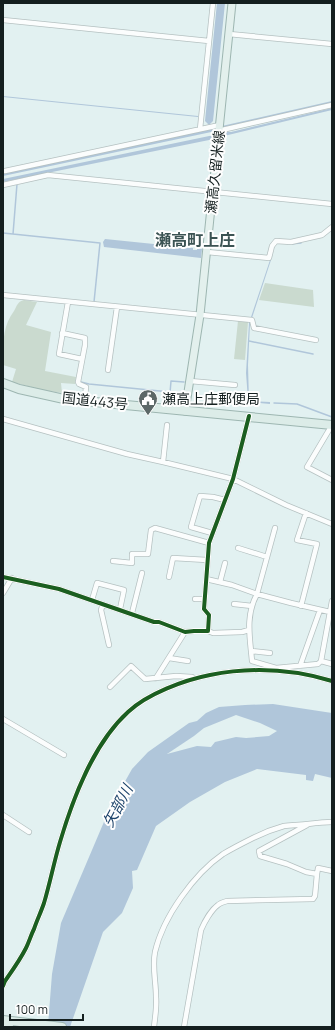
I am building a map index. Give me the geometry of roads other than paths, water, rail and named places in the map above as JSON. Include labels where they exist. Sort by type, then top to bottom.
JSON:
[{"type":"highway","name":"国道443号","points":[[3,383],[19,389],[64,399],[332,425]]},
{"type":"highway","points":[[6,1024],[62,1027]]},
{"type":"main road","name":"瀬高久留米線","points":[[185,411],[200,315],[232,3]]},
{"type":"street","points":[[200,129],[213,3]]},
{"type":"street","points":[[3,20],[209,41]]},
{"type":"street","points":[[229,34],[332,44]]},
{"type":"street","points":[[3,171],[200,129],[220,129],[332,105]]},
{"type":"street","points":[[3,185],[48,175],[332,204]]},
{"type":"street","points":[[207,252],[269,258],[272,246],[276,241],[291,242],[322,235],[332,228]]},
{"type":"street","points":[[3,295],[252,320],[254,328],[316,340]]},
{"type":"street","points":[[68,302],[58,354],[82,359]]},
{"type":"street","points":[[108,370],[117,307]]},
{"type":"street","points":[[62,333],[85,338],[78,382],[86,387],[85,398]]},
{"type":"street","points":[[190,381],[235,385]]},
{"type":"street","points":[[208,632],[209,615],[204,609],[209,543],[233,479],[249,416]]},
{"type":"street","points":[[3,419],[120,452],[233,479],[332,524]]},
{"type":"street","points":[[163,462],[167,425]]},
{"type":"street","points":[[332,425],[307,467],[332,480]]},
{"type":"street","points":[[212,533],[191,527],[200,496],[225,500]]},
{"type":"street","points":[[301,606],[317,544],[297,540],[306,513]]},
{"type":"street","points":[[113,562],[132,563],[132,554],[148,554],[151,530],[155,528],[209,543]]},
{"type":"street","points":[[275,528],[248,624],[252,661],[276,669],[316,676],[332,681]]},
{"type":"street","points":[[238,548],[267,557]]},
{"type":"street","points":[[170,577],[173,558],[207,560]]},
{"type":"street","points":[[220,582],[225,563]]},
{"type":"street","points":[[132,613],[142,573]]},
{"type":"street","points":[[3,577],[59,589],[185,632],[194,631],[213,633],[242,632],[249,630]]},
{"type":"street","points":[[3,593],[12,578]]},
{"type":"street","points":[[206,579],[232,585],[257,594],[301,606],[330,612]]},
{"type":"street","points":[[92,600],[97,583],[124,590],[120,609]]},
{"type":"street","points":[[195,599],[205,599]]},
{"type":"street","points":[[324,662],[332,601]]},
{"type":"street","points":[[103,604],[101,610],[109,645]]},
{"type":"street","points":[[234,604],[252,606]]},
{"type":"street","points":[[300,666],[320,610]]},
{"type":"street","points":[[156,678],[185,632]]},
{"type":"street","points":[[251,651],[270,653]]},
{"type":"street","points":[[169,658],[188,660]]},
{"type":"street","points":[[3,986],[26,949],[44,904],[61,840],[76,796],[84,778],[95,755],[106,738],[128,712],[135,706],[166,689],[197,677],[238,671],[276,669],[324,662],[332,665]]},
{"type":"street","points":[[110,687],[131,666],[145,679],[176,676],[197,677]]},
{"type":"street","points":[[3,718],[64,755]]},
{"type":"street","points":[[3,815],[30,832]]},
{"type":"street","points":[[154,1027],[156,995],[153,964],[155,951],[168,919],[190,886],[205,870],[223,855],[241,844],[273,829],[288,826],[332,822]]},
{"type":"street","points":[[309,824],[259,851],[260,856],[287,864],[306,872],[317,874]]},
{"type":"street","points":[[184,1027],[201,930],[203,924],[215,907],[227,901],[313,899],[315,896],[318,868],[332,871]]},
{"type":"water","points":[[217,3],[225,3],[213,121],[209,125],[205,121]]},
{"type":"water","points":[[3,97],[198,116],[198,117]]},
{"type":"water","points":[[332,101],[332,104],[216,131],[3,176],[3,173]]},
{"type":"water","points":[[332,108],[332,110],[224,136],[225,132],[231,132]]},
{"type":"water","points":[[214,135],[214,139],[3,182],[3,179]]},
{"type":"water","points":[[105,239],[193,248],[193,250],[197,250],[197,248],[202,249],[201,258],[104,247],[103,242]]},
{"type":"water","points":[[270,260],[250,324],[248,365],[249,401],[270,402],[270,404],[242,402],[248,400],[246,373],[249,323]]},
{"type":"water","name":"矢部川","points":[[273,704],[332,713],[332,778],[315,774],[313,781],[306,780],[306,775],[257,769],[225,782],[190,802],[156,826],[137,870],[132,871],[133,888],[122,913],[103,932],[70,1027],[46,1027],[48,1025],[52,974],[61,923],[109,810],[121,793],[123,785],[132,769],[148,752],[189,723],[197,721],[206,713],[219,707]],"holes":[[[236,715],[260,723],[277,731],[269,736],[246,738],[236,737],[215,742],[211,747],[197,746],[167,754],[204,728]]]},
{"type":"waterway","points":[[13,234],[17,184]]},
{"type":"waterway","points":[[3,233],[100,243],[94,302]]},
{"type":"waterway","points":[[290,244],[301,243]]},
{"type":"waterway","points":[[249,341],[313,354]]},
{"type":"waterway","points":[[169,405],[171,381],[184,382]]},
{"type":"waterway","points":[[81,382],[170,392]]},
{"type":"waterway","points":[[274,403],[297,404],[332,417]]},
{"type":"place","name":"瀬高上庄郵便局","points":[[148,416]]},
{"type":"district","name":"瀬高町上庄","points":[[195,240]]}]
